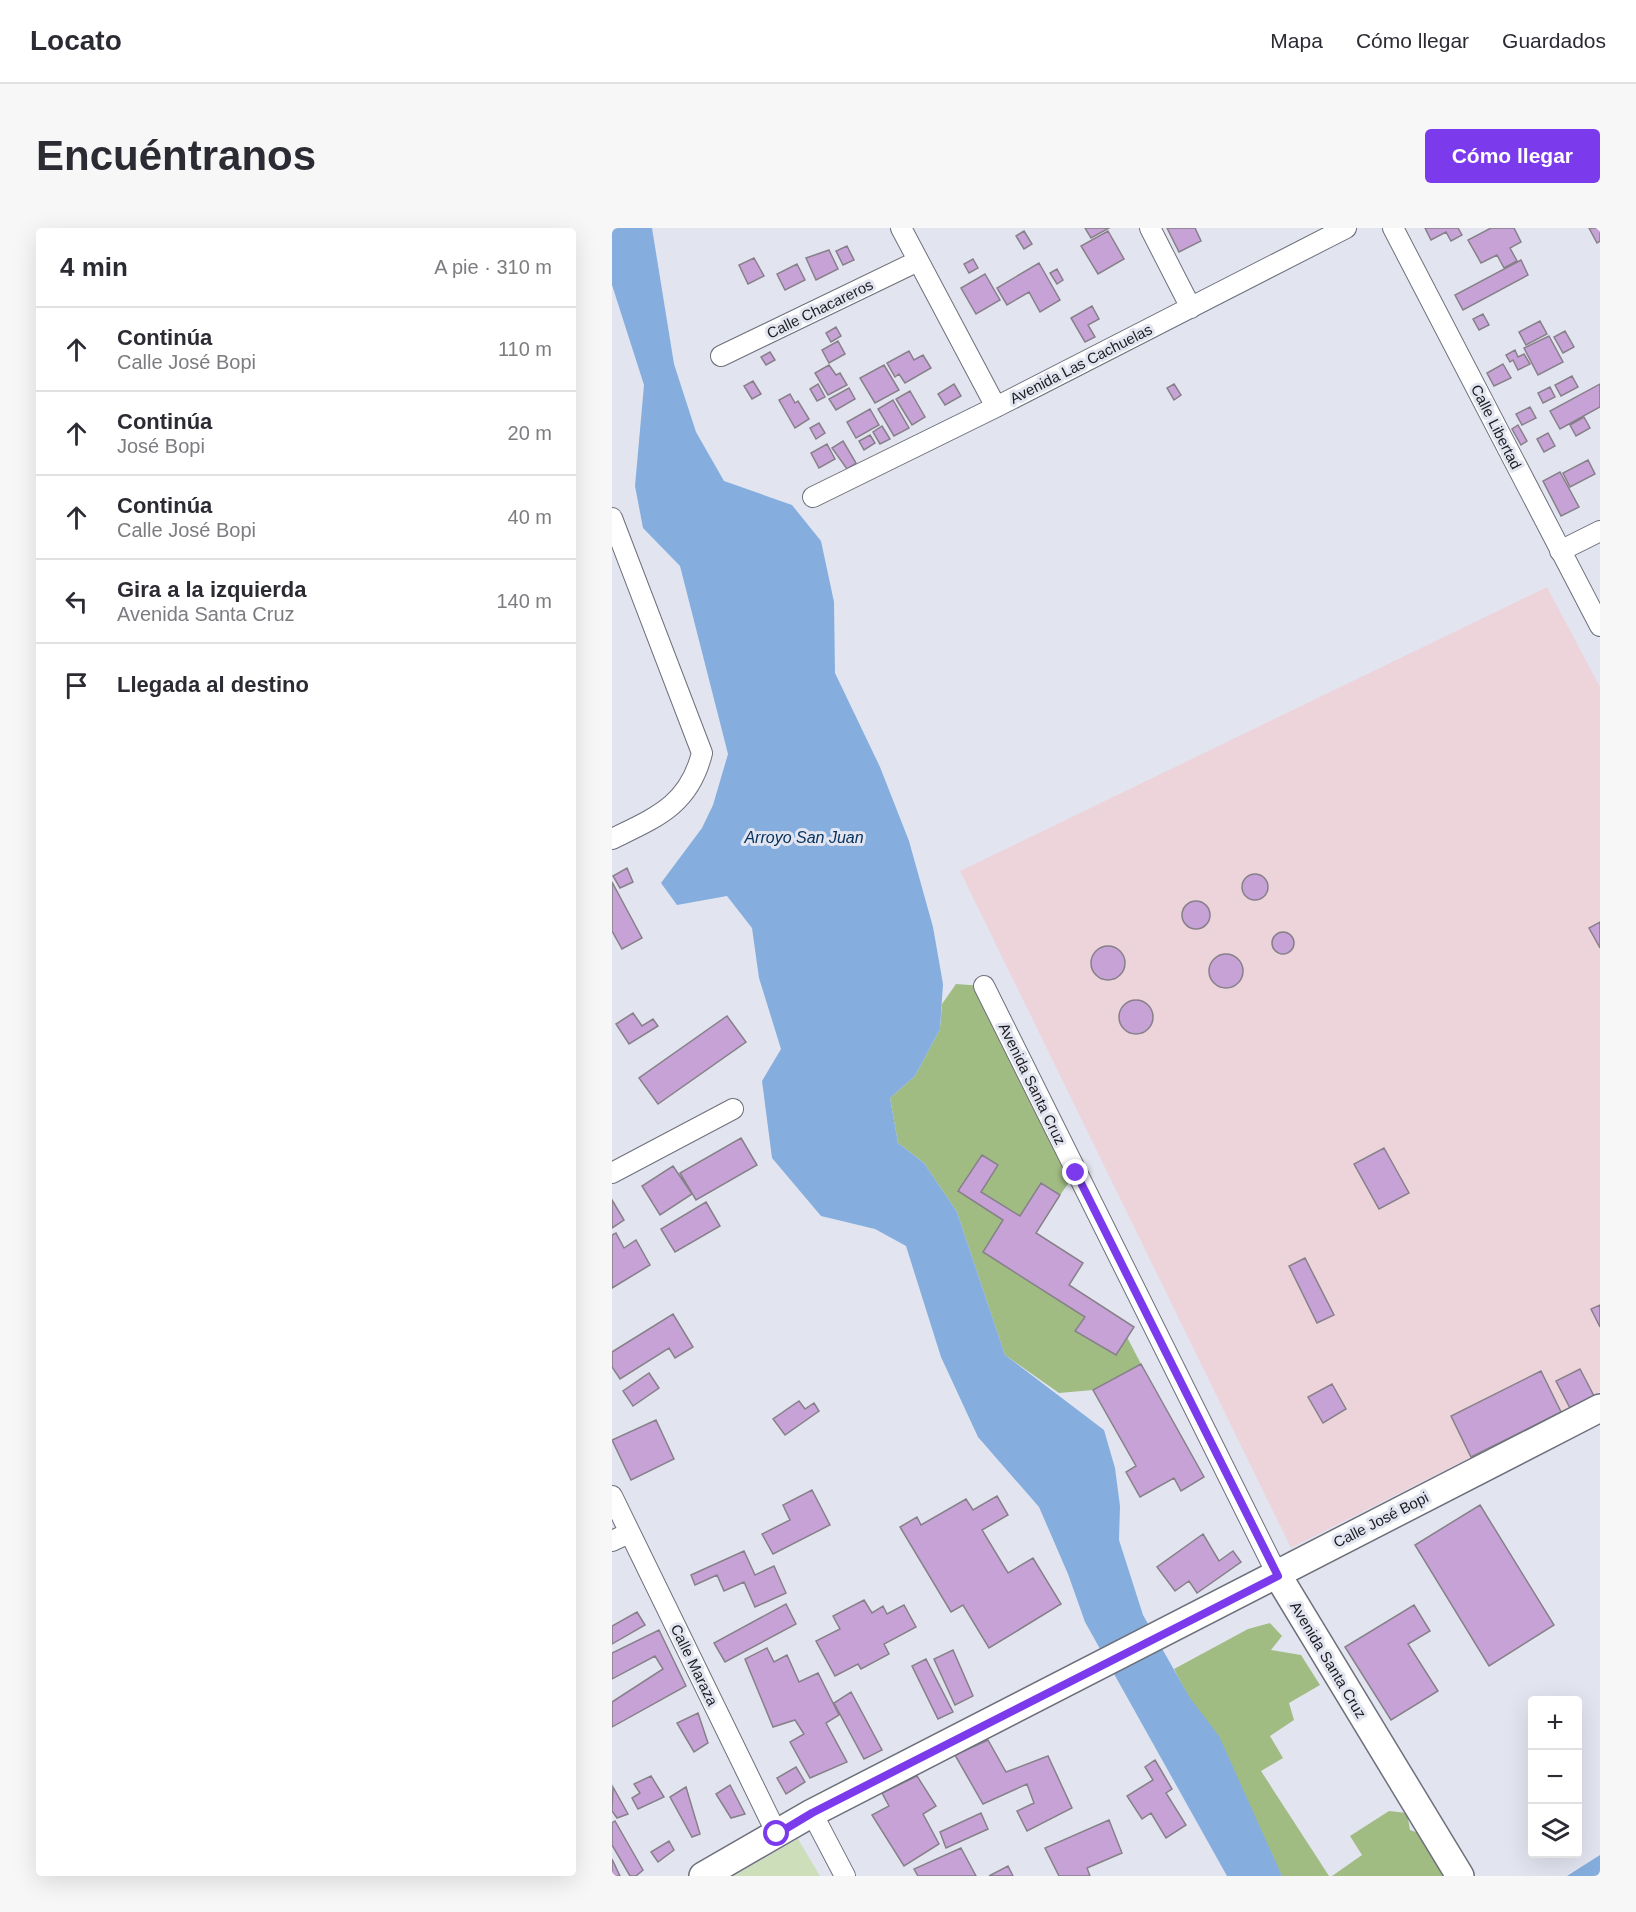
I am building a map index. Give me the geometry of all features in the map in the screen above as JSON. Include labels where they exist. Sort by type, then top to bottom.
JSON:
[{"type":"main road","name":"Calle José Bopi","points":[[812,1813],[1278,1576],[1297,1562],[1600,1408]]},
{"type":"main road","name":"Avenida Santa Cruz","points":[[1278,1576],[1460,1876]]},
{"type":"main road","points":[[703,1876],[812,1813]]},
{"type":"street","points":[[901,228],[996,407]]},
{"type":"street","points":[[1150,228],[1191,308]]},
{"type":"street","name":"Avenida Las Cachuelas","points":[[813,497],[996,407],[1347,228]]},
{"type":"street","name":"Calle Libertad","points":[[1393,228],[1600,626]]},
{"type":"street","name":"Calle Chacareros","points":[[721,356],[918,261]]},
{"type":"street","points":[[612,518],[702,753],[696,775],[686,794],[649,821],[612,840]]},
{"type":"street","points":[[1560,550],[1600,531]]},
{"type":"street","name":"Avenida Santa Cruz","points":[[984,986],[1278,1576]]},
{"type":"street","points":[[612,1173],[733,1109]]},
{"type":"street","name":"Calle Maraza","points":[[612,1496],[621,1537],[777,1834]]},
{"type":"street","points":[[812,1813],[845,1876]]},
{"type":"shaded area","points":[[1547,587],[1600,687],[1600,1392],[1291,1548],[960,871]]},
{"type":"green space","points":[[956,984],[984,986],[1076,1173],[1060,1195],[1041,1183],[1020,1216],[981,1192],[998,1165],[982,1155],[959,1191],[1003,1220],[983,1252],[1085,1317],[1076,1332],[1116,1354],[1127,1337],[1141,1364],[1093,1390],[1059,1393],[1005,1355],[957,1212],[924,1163],[898,1143],[890,1098],[915,1076],[940,1029],[942,1004]]},
{"type":"green space","points":[[1270,1623],[1282,1636],[1271,1650],[1301,1655],[1320,1685],[1289,1703],[1294,1720],[1270,1736],[1283,1758],[1261,1771],[1329,1876],[1282,1876],[1174,1669],[1248,1629]]},
{"type":"green space","points":[[1389,1811],[1407,1813],[1410,1830],[1425,1835],[1460,1876],[1332,1876],[1362,1855],[1350,1836]]},
{"type":"green space","points":[[798,1839],[820,1876],[733,1876]]},
{"type":"water","name":"Arroyo San Juan","points":[[612,228],[652,228],[674,364],[696,432],[724,481],[792,505],[821,541],[834,602],[835,673],[880,767],[909,841],[933,927],[943,984],[940,1029],[915,1076],[890,1098],[898,1143],[924,1163],[957,1212],[1005,1355],[1104,1430],[1115,1468],[1120,1506],[1119,1540],[1143,1615],[1190,1698],[1219,1736],[1282,1876],[1227,1876],[1085,1622],[1068,1574],[1039,1507],[978,1437],[941,1357],[906,1246],[875,1229],[821,1216],[772,1158],[762,1081],[781,1049],[759,978],[752,928],[727,896],[677,905],[661,883],[702,828],[713,805],[728,754],[680,566],[643,528],[635,486],[644,385],[612,285]]},
{"type":"water","points":[[1600,1855],[1600,1876],[1567,1876]]},
{"type":"building","points":[[1085,228],[1109,228],[1091,238]]},
{"type":"building","points":[[1167,228],[1195,228],[1201,241],[1179,252]]},
{"type":"building","points":[[1425,228],[1458,228],[1462,235],[1451,241],[1446,232],[1431,240]]},
{"type":"building","points":[[1491,228],[1514,228],[1521,242],[1510,248],[1517,261],[1504,268],[1497,255],[1481,263],[1468,240]]},
{"type":"building","points":[[1589,228],[1600,228],[1600,241],[1597,243]]},
{"type":"building","points":[[1024,231],[1032,244],[1024,249],[1016,236]]},
{"type":"building","points":[[1108,231],[1124,259],[1098,274],[1081,246]]},
{"type":"building","points":[[847,246],[854,260],[843,265],[836,251]]},
{"type":"building","points":[[829,250],[838,269],[816,280],[806,258]]},
{"type":"building","points":[[754,258],[764,276],[748,284],[739,265]]},
{"type":"building","points":[[973,259],[978,268],[969,273],[964,264]]},
{"type":"building","points":[[1521,260],[1528,275],[1463,310],[1455,295]]},
{"type":"building","points":[[1039,263],[1060,300],[1040,312],[1029,292],[1007,305],[997,288]]},
{"type":"building","points":[[797,264],[805,280],[785,290],[777,274]]},
{"type":"building","points":[[1057,269],[1063,280],[1057,284],[1050,273]]},
{"type":"building","points":[[985,274],[1000,300],[976,314],[961,288]]},
{"type":"building","points":[[1092,306],[1099,319],[1088,325],[1095,337],[1085,342],[1071,318]]},
{"type":"building","points":[[1483,314],[1489,325],[1479,330],[1473,319]]},
{"type":"building","points":[[1540,321],[1547,334],[1526,345],[1519,332]]},
{"type":"building","points":[[836,327],[841,336],[831,342],[826,333]]},
{"type":"building","points":[[1565,331],[1574,347],[1563,353],[1554,337]]},
{"type":"building","points":[[1549,336],[1563,362],[1538,375],[1524,348]]},
{"type":"building","points":[[838,341],[845,354],[829,363],[822,350]]},
{"type":"building","points":[[1515,350],[1518,357],[1524,354],[1530,364],[1518,370],[1513,360],[1510,362],[1506,355]]},
{"type":"building","points":[[909,351],[914,360],[923,355],[931,368],[905,383],[899,374],[895,377],[887,363]]},
{"type":"building","points":[[770,352],[775,360],[766,365],[761,357]]},
{"type":"building","points":[[1503,364],[1511,378],[1494,386],[1487,373]]},
{"type":"building","points":[[829,365],[836,375],[840,373],[847,385],[828,395],[815,373]]},
{"type":"building","points":[[884,365],[899,390],[875,403],[860,378]]},
{"type":"building","points":[[1572,376],[1578,387],[1561,396],[1555,385]]},
{"type":"building","points":[[753,381],[761,394],[752,399],[744,386]]},
{"type":"building","points":[[818,384],[825,397],[817,401],[810,389]]},
{"type":"building","points":[[954,384],[961,396],[945,405],[938,394]]},
{"type":"building","points":[[1174,384],[1181,395],[1174,400],[1167,388]]},
{"type":"building","points":[[1600,384],[1600,407],[1560,429],[1550,411]]},
{"type":"building","points":[[1550,387],[1555,397],[1543,403],[1538,393]]},
{"type":"building","points":[[849,388],[855,399],[836,410],[829,399]]},
{"type":"building","points":[[910,391],[925,417],[912,425],[896,399]]},
{"type":"building","points":[[790,394],[795,403],[798,401],[809,419],[795,428],[779,400]]},
{"type":"building","points":[[893,400],[909,428],[894,436],[878,409]]},
{"type":"building","points":[[1530,407],[1536,418],[1522,425],[1516,414]]},
{"type":"building","points":[[870,409],[879,425],[856,438],[847,422]]},
{"type":"building","points":[[1584,417],[1590,428],[1576,436],[1570,425]]},
{"type":"building","points":[[819,423],[825,433],[816,439],[810,428]]},
{"type":"building","points":[[1518,425],[1527,441],[1521,445],[1512,429]]},
{"type":"building","points":[[882,426],[890,439],[880,444],[873,432]]},
{"type":"building","points":[[1548,433],[1555,446],[1544,452],[1537,439]]},
{"type":"building","points":[[870,435],[875,443],[864,450],[859,441]]},
{"type":"building","points":[[843,441],[856,463],[847,469],[832,448]]},
{"type":"building","points":[[827,444],[835,459],[819,468],[811,453]]},
{"type":"building","points":[[1588,460],[1595,474],[1570,487],[1563,473]]},
{"type":"building","points":[[1560,472],[1579,507],[1561,516],[1543,481]]},
{"type":"building","points":[[627,868],[633,882],[620,888],[613,876]]},
{"type":"building","points":[[1255,874],[1264,878],[1268,887],[1264,896],[1255,900],[1246,896],[1242,887],[1246,878]]},
{"type":"building","points":[[612,882],[642,938],[622,949],[612,931]]},
{"type":"building","points":[[1196,901],[1206,905],[1210,915],[1206,925],[1196,929],[1186,925],[1182,915],[1186,905]]},
{"type":"building","points":[[1600,922],[1600,948],[1589,928]]},
{"type":"building","points":[[1283,932],[1291,935],[1294,943],[1291,951],[1283,954],[1275,951],[1272,943],[1275,935]]},
{"type":"building","points":[[1108,946],[1120,951],[1125,963],[1120,975],[1108,980],[1096,975],[1091,963],[1096,951]]},
{"type":"building","points":[[1226,954],[1238,959],[1243,971],[1238,983],[1226,988],[1214,983],[1209,971],[1214,959]]},
{"type":"building","points":[[1136,1000],[1148,1005],[1153,1017],[1148,1029],[1136,1034],[1124,1029],[1119,1017],[1124,1005]]},
{"type":"building","points":[[633,1013],[642,1026],[653,1019],[658,1026],[629,1044],[616,1024]]},
{"type":"building","points":[[727,1016],[746,1042],[658,1104],[639,1078]]},
{"type":"building","points":[[741,1138],[757,1165],[696,1200],[680,1173]]},
{"type":"building","points":[[1384,1148],[1409,1193],[1379,1209],[1354,1164]]},
{"type":"building","points":[[982,1155],[998,1165],[981,1192],[1020,1216],[1041,1183],[1060,1195],[1036,1233],[1083,1263],[1069,1285],[1134,1327],[1116,1355],[1075,1331],[1085,1317],[983,1252],[1003,1220],[958,1191]]},
{"type":"building","points":[[673,1166],[692,1194],[660,1215],[642,1186]]},
{"type":"building","points":[[612,1200],[624,1220],[612,1228]]},
{"type":"building","points":[[706,1202],[720,1226],[675,1252],[661,1229]]},
{"type":"building","points":[[616,1233],[624,1248],[636,1240],[650,1265],[612,1288],[612,1235]]},
{"type":"building","points":[[1305,1258],[1334,1315],[1317,1323],[1289,1266]]},
{"type":"building","points":[[1600,1305],[1600,1327],[1591,1309]]},
{"type":"building","points":[[673,1314],[693,1347],[675,1358],[669,1348],[620,1379],[612,1367],[612,1352]]},
{"type":"building","points":[[1141,1364],[1204,1477],[1181,1491],[1174,1478],[1140,1497],[1126,1472],[1136,1466],[1093,1390]]},
{"type":"building","points":[[1580,1369],[1594,1396],[1570,1408],[1556,1381]]},
{"type":"building","points":[[1541,1371],[1561,1412],[1471,1457],[1451,1416]]},
{"type":"building","points":[[649,1373],[659,1388],[633,1406],[623,1391]]},
{"type":"building","points":[[1332,1384],[1346,1409],[1323,1423],[1308,1397]]},
{"type":"building","points":[[799,1401],[805,1409],[814,1403],[819,1411],[785,1435],[773,1419]]},
{"type":"building","points":[[656,1420],[674,1459],[631,1480],[612,1440]]},
{"type":"building","points":[[812,1490],[830,1525],[773,1554],[762,1534],[790,1520],[783,1505]]},
{"type":"building","points":[[997,1496],[1008,1515],[982,1530],[1008,1573],[1033,1558],[1061,1604],[989,1648],[963,1605],[951,1612],[900,1527],[917,1517],[921,1525],[966,1499],[973,1510]]},
{"type":"building","points":[[1480,1505],[1554,1625],[1489,1666],[1415,1545]]},
{"type":"building","points":[[1203,1534],[1219,1561],[1233,1551],[1241,1562],[1197,1593],[1189,1581],[1175,1591],[1157,1567]]},
{"type":"building","points":[[744,1551],[755,1575],[774,1566],[786,1593],[755,1607],[744,1582],[724,1591],[717,1575],[695,1585],[691,1575]]},
{"type":"building","points":[[864,1600],[872,1613],[883,1606],[887,1614],[904,1605],[916,1627],[884,1644],[889,1654],[861,1669],[858,1664],[835,1676],[816,1641],[840,1629],[833,1616]]},
{"type":"building","points":[[786,1604],[796,1624],[725,1662],[714,1643]]},
{"type":"building","points":[[1414,1605],[1430,1631],[1408,1644],[1438,1691],[1391,1720],[1345,1647]]},
{"type":"building","points":[[637,1612],[645,1625],[612,1644],[612,1626]]},
{"type":"building","points":[[659,1630],[686,1686],[612,1727],[612,1702],[663,1669],[655,1656],[612,1679],[612,1653]]},
{"type":"building","points":[[767,1648],[774,1662],[787,1655],[799,1682],[818,1673],[839,1715],[826,1723],[847,1762],[810,1778],[790,1742],[804,1734],[795,1720],[773,1727],[745,1659]]},
{"type":"building","points":[[953,1650],[973,1696],[955,1705],[934,1659]]},
{"type":"building","points":[[926,1659],[953,1712],[938,1719],[912,1666]]},
{"type":"building","points":[[851,1692],[882,1750],[864,1759],[834,1703]]},
{"type":"building","points":[[698,1713],[708,1743],[694,1752],[677,1723]]},
{"type":"building","points":[[988,1740],[1006,1772],[1048,1756],[1072,1808],[1027,1831],[1017,1811],[1034,1803],[1027,1784],[983,1804],[955,1755]]},
{"type":"building","points":[[1155,1760],[1172,1789],[1166,1793],[1186,1825],[1166,1838],[1151,1813],[1142,1819],[1127,1796],[1153,1780],[1145,1767]]},
{"type":"building","points":[[796,1767],[805,1782],[786,1794],[777,1778]]},
{"type":"building","points":[[651,1776],[664,1797],[638,1809],[632,1798],[640,1793],[634,1784]]},
{"type":"building","points":[[917,1776],[936,1806],[923,1814],[939,1844],[904,1866],[872,1815],[889,1806],[882,1793]]},
{"type":"building","points":[[730,1785],[745,1814],[731,1818],[716,1794]]},
{"type":"building","points":[[613,1787],[628,1814],[617,1818],[612,1811]]},
{"type":"building","points":[[686,1787],[700,1834],[692,1837],[670,1797]]},
{"type":"building","points":[[981,1813],[988,1829],[946,1848],[940,1832]]},
{"type":"building","points":[[1109,1820],[1122,1853],[1087,1868],[1090,1876],[1059,1876],[1045,1848]]},
{"type":"building","points":[[615,1821],[643,1870],[636,1876],[630,1876],[612,1845],[612,1823]]},
{"type":"building","points":[[669,1841],[674,1850],[658,1862],[651,1852]]},
{"type":"building","points":[[961,1848],[976,1876],[918,1876],[914,1869]]},
{"type":"building","points":[[612,1859],[620,1876],[612,1876]]},
{"type":"building","points":[[1008,1866],[1013,1876],[989,1876]]},
{"type":"route","points":[[777,1834],[812,1813],[1278,1576],[1076,1173]]}]
